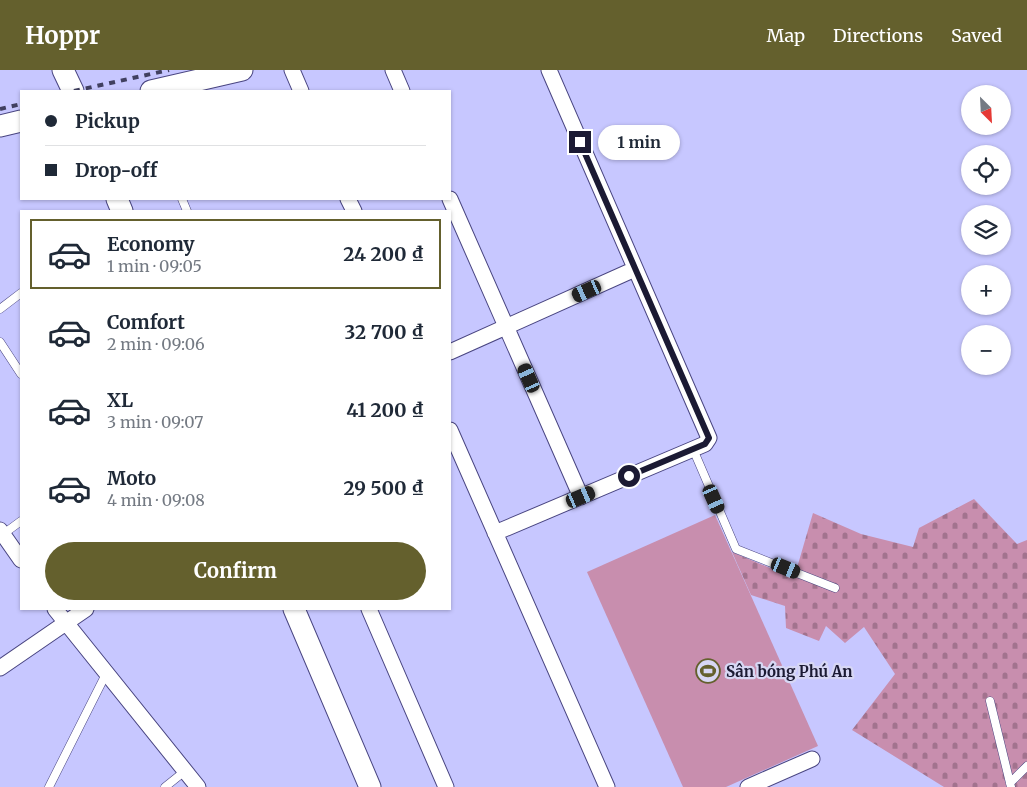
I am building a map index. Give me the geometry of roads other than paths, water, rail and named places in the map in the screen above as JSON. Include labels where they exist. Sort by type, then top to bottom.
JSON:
[{"type":"street","points":[[63,70],[72,90]]},
{"type":"street","points":[[154,90],[242,70]]},
{"type":"street","points":[[292,70],[301,90]]},
{"type":"street","points":[[393,70],[402,90]]},
{"type":"street","points":[[495,533],[705,444],[709,438],[548,70]]},
{"type":"street","points":[[0,126],[20,121]]},
{"type":"street","points":[[450,200],[581,497]]},
{"type":"street","points":[[451,352],[635,269]]},
{"type":"street","points":[[451,432],[607,787]]},
{"type":"street","points":[[1,533],[20,559]]},
{"type":"street","points":[[56,610],[198,787]]},
{"type":"street","points":[[0,668],[84,610]]},
{"type":"street","points":[[294,610],[370,787]]},
{"type":"street","points":[[368,610],[446,787]]},
{"type":"street","points":[[748,787],[812,759]]},
{"type":"lane","points":[[0,309],[20,294]]},
{"type":"lane","points":[[0,342],[20,372]]},
{"type":"lane","points":[[693,449],[736,548],[835,588]]},
{"type":"lane","points":[[1,533],[20,522]]},
{"type":"lane","points":[[49,787],[106,674]]},
{"type":"lane","points":[[990,701],[1011,785]]},
{"type":"lane","points":[[1011,785],[1027,766]]},
{"type":"lane","points":[[165,787],[185,771]]},
{"type":"railway","points":[[79,90],[169,70]]},
{"type":"railway","points":[[0,109],[20,104]]},
{"type":"place","name":"Sân bóng Phú An","points":[[708,671]]}]
